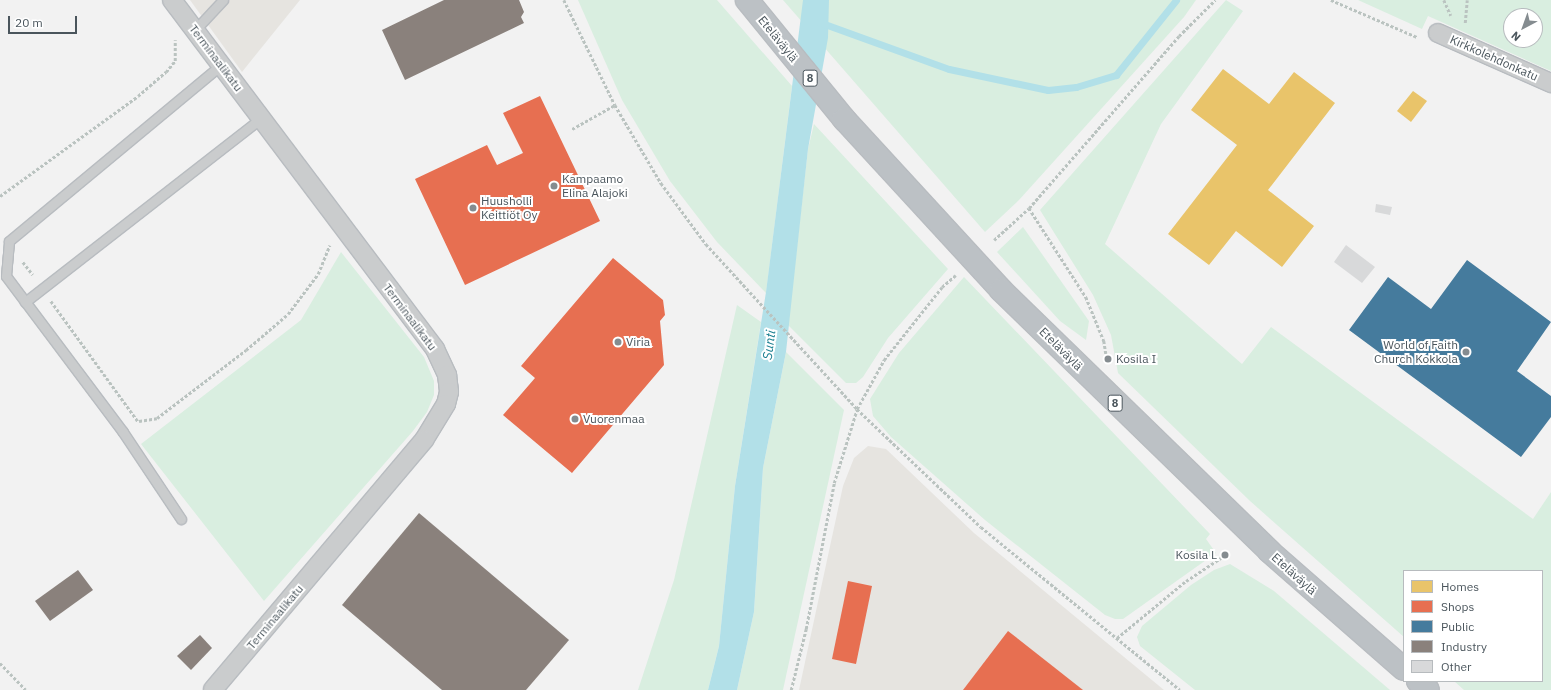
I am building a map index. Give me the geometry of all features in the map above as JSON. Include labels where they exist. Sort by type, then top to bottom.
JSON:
[{"type":"highway","name":"Eteläväylä","points":[[747,0],[844,119],[1001,290],[1268,551],[1403,669]]},
{"type":"highway","points":[[1419,682],[1428,690]]},
{"type":"street","name":"Terminaalikatu","points":[[172,0],[435,349],[447,375],[449,392],[446,404],[424,440],[213,690]]},
{"type":"street","name":"Kirkkolehdonkatu","points":[[1430,36],[1551,83]]},
{"type":"lane","points":[[195,30],[223,0]]},
{"type":"lane","points":[[181,519],[123,432],[6,276],[9,241],[221,65]]},
{"type":"lane","points":[[25,302],[261,118]]},
{"type":"path","points":[[564,0],[615,105],[661,183],[706,244],[751,290],[857,409],[981,527],[1180,690]]},
{"type":"path","points":[[994,240],[1029,208],[1179,36],[1215,0]]},
{"type":"path","points":[[1331,0],[1430,36]]},
{"type":"path","points":[[0,196],[138,96],[166,72],[175,61],[177,50],[174,36]]},
{"type":"path","points":[[572,129],[615,105]]},
{"type":"path","points":[[1029,208],[1086,297],[1104,341],[1108,359],[1094,382]]},
{"type":"path","points":[[123,432],[139,421],[157,418],[246,350],[288,314],[318,274],[338,222]]},
{"type":"path","points":[[9,241],[139,421]]},
{"type":"path","points":[[791,690],[806,629],[834,483],[857,409],[884,360],[942,287],[959,272]]},
{"type":"path","points":[[1117,638],[1186,581],[1225,555]]},
{"type":"path","points":[[0,663],[26,690]]},
{"type":"shaded area","points":[[190,0],[300,0],[242,72]]},
{"type":"shaded area","points":[[868,446],[886,449],[974,533],[1164,690],[799,690],[843,486],[854,458]]},
{"type":"green space","points":[[578,0],[717,0],[792,86],[766,293],[717,242],[670,181],[622,100]]},
{"type":"green space","points":[[783,0],[1196,0],[1184,17],[1019,200],[985,232]]},
{"type":"green space","points":[[1226,0],[1243,11],[1161,124],[1105,244],[1242,364],[1271,327],[1533,519],[1551,492],[1551,690],[1464,690],[1455,682],[1543,682],[1543,570],[1403,570],[1403,636],[1250,501],[1118,373],[1111,335],[1093,295],[1040,210]]},
{"type":"green space","points":[[1358,0],[1551,0],[1551,71],[1428,16],[1422,29]]},
{"type":"green space","points":[[814,124],[948,269],[888,338],[863,377],[856,383],[846,383],[788,325],[808,149]]},
{"type":"green space","points":[[1023,227],[1089,321],[1086,340],[1060,321],[997,252]]},
{"type":"green space","points":[[341,252],[424,357],[434,381],[434,395],[427,412],[413,431],[264,601],[141,444],[301,320]]},
{"type":"green space","points":[[964,277],[1210,534],[1206,539],[1216,553],[1123,619],[1115,619],[1105,615],[985,520],[891,437],[873,416],[870,399],[899,353]]},
{"type":"green space","points":[[737,305],[761,322],[735,486],[719,646],[708,690],[638,690],[674,580]]},
{"type":"green space","points":[[786,352],[844,410],[783,690],[737,690],[754,612],[763,468]]},
{"type":"green space","points":[[1230,564],[1274,591],[1390,690],[1195,690],[1140,646],[1137,637],[1142,626],[1191,585],[1214,570]]},
{"type":"water","name":"Sunti","points":[[803,0],[829,0],[828,38],[808,149],[786,352],[763,468],[754,612],[737,690],[708,690],[719,646],[735,486],[766,292]]},
{"type":"building: Homes","points":[[1223,69],[1269,104],[1294,72],[1335,103],[1268,190],[1314,226],[1282,267],[1236,231],[1209,265],[1168,234],[1237,145],[1191,110]]},
{"type":"building: Homes","points":[[1413,91],[1427,101],[1411,122],[1397,111]]},
{"type":"building: Shops","points":[[540,96],[600,221],[465,285],[415,179],[487,145],[497,165],[523,153],[503,113]]},
{"type":"building: Shops","points":[[613,258],[663,300],[665,315],[660,321],[664,365],[572,473],[503,415],[535,378],[521,366]]},
{"type":"building: Shops","points":[[848,581],[872,586],[856,664],[832,659]]},
{"type":"building: Shops","points":[[1008,631],[1083,690],[963,690]]},
{"type":"building: Public","points":[[1467,260],[1551,322],[1517,371],[1551,396],[1551,417],[1521,457],[1349,330],[1388,277],[1431,309]]},
{"type":"building: Industry","points":[[444,0],[519,0],[524,12],[521,17],[524,23],[405,80],[382,30]]},
{"type":"building: Industry","points":[[419,513],[569,640],[526,690],[442,690],[342,605]]},
{"type":"building: Industry","points":[[78,570],[93,590],[50,621],[35,601]]},
{"type":"building: Industry","points":[[200,635],[212,648],[191,670],[177,656]]},
{"type":"building: Other","points":[[1376,204],[1392,207],[1390,215],[1375,212]]},
{"type":"building: Other","points":[[1346,245],[1375,267],[1362,283],[1334,262]]},
{"type":"waterway","points":[[819,22],[949,69],[1048,90],[1076,87],[1116,75],[1176,0]]},
{"type":"place","name":"Kampaamo Elina Alajoki","points":[[554,186]]},
{"type":"place","name":"Huusholli Keittiöt Oy","points":[[473,208]]},
{"type":"place","name":"Viria","points":[[618,342]]},
{"type":"place","name":"World of Faith Church Kokkola","points":[[1466,352]]},
{"type":"place","name":"Kosila I","points":[[1108,359]]},
{"type":"place","name":"Vuorenmaa","points":[[575,419]]},
{"type":"place","name":"Kosila L","points":[[1225,555]]}]
